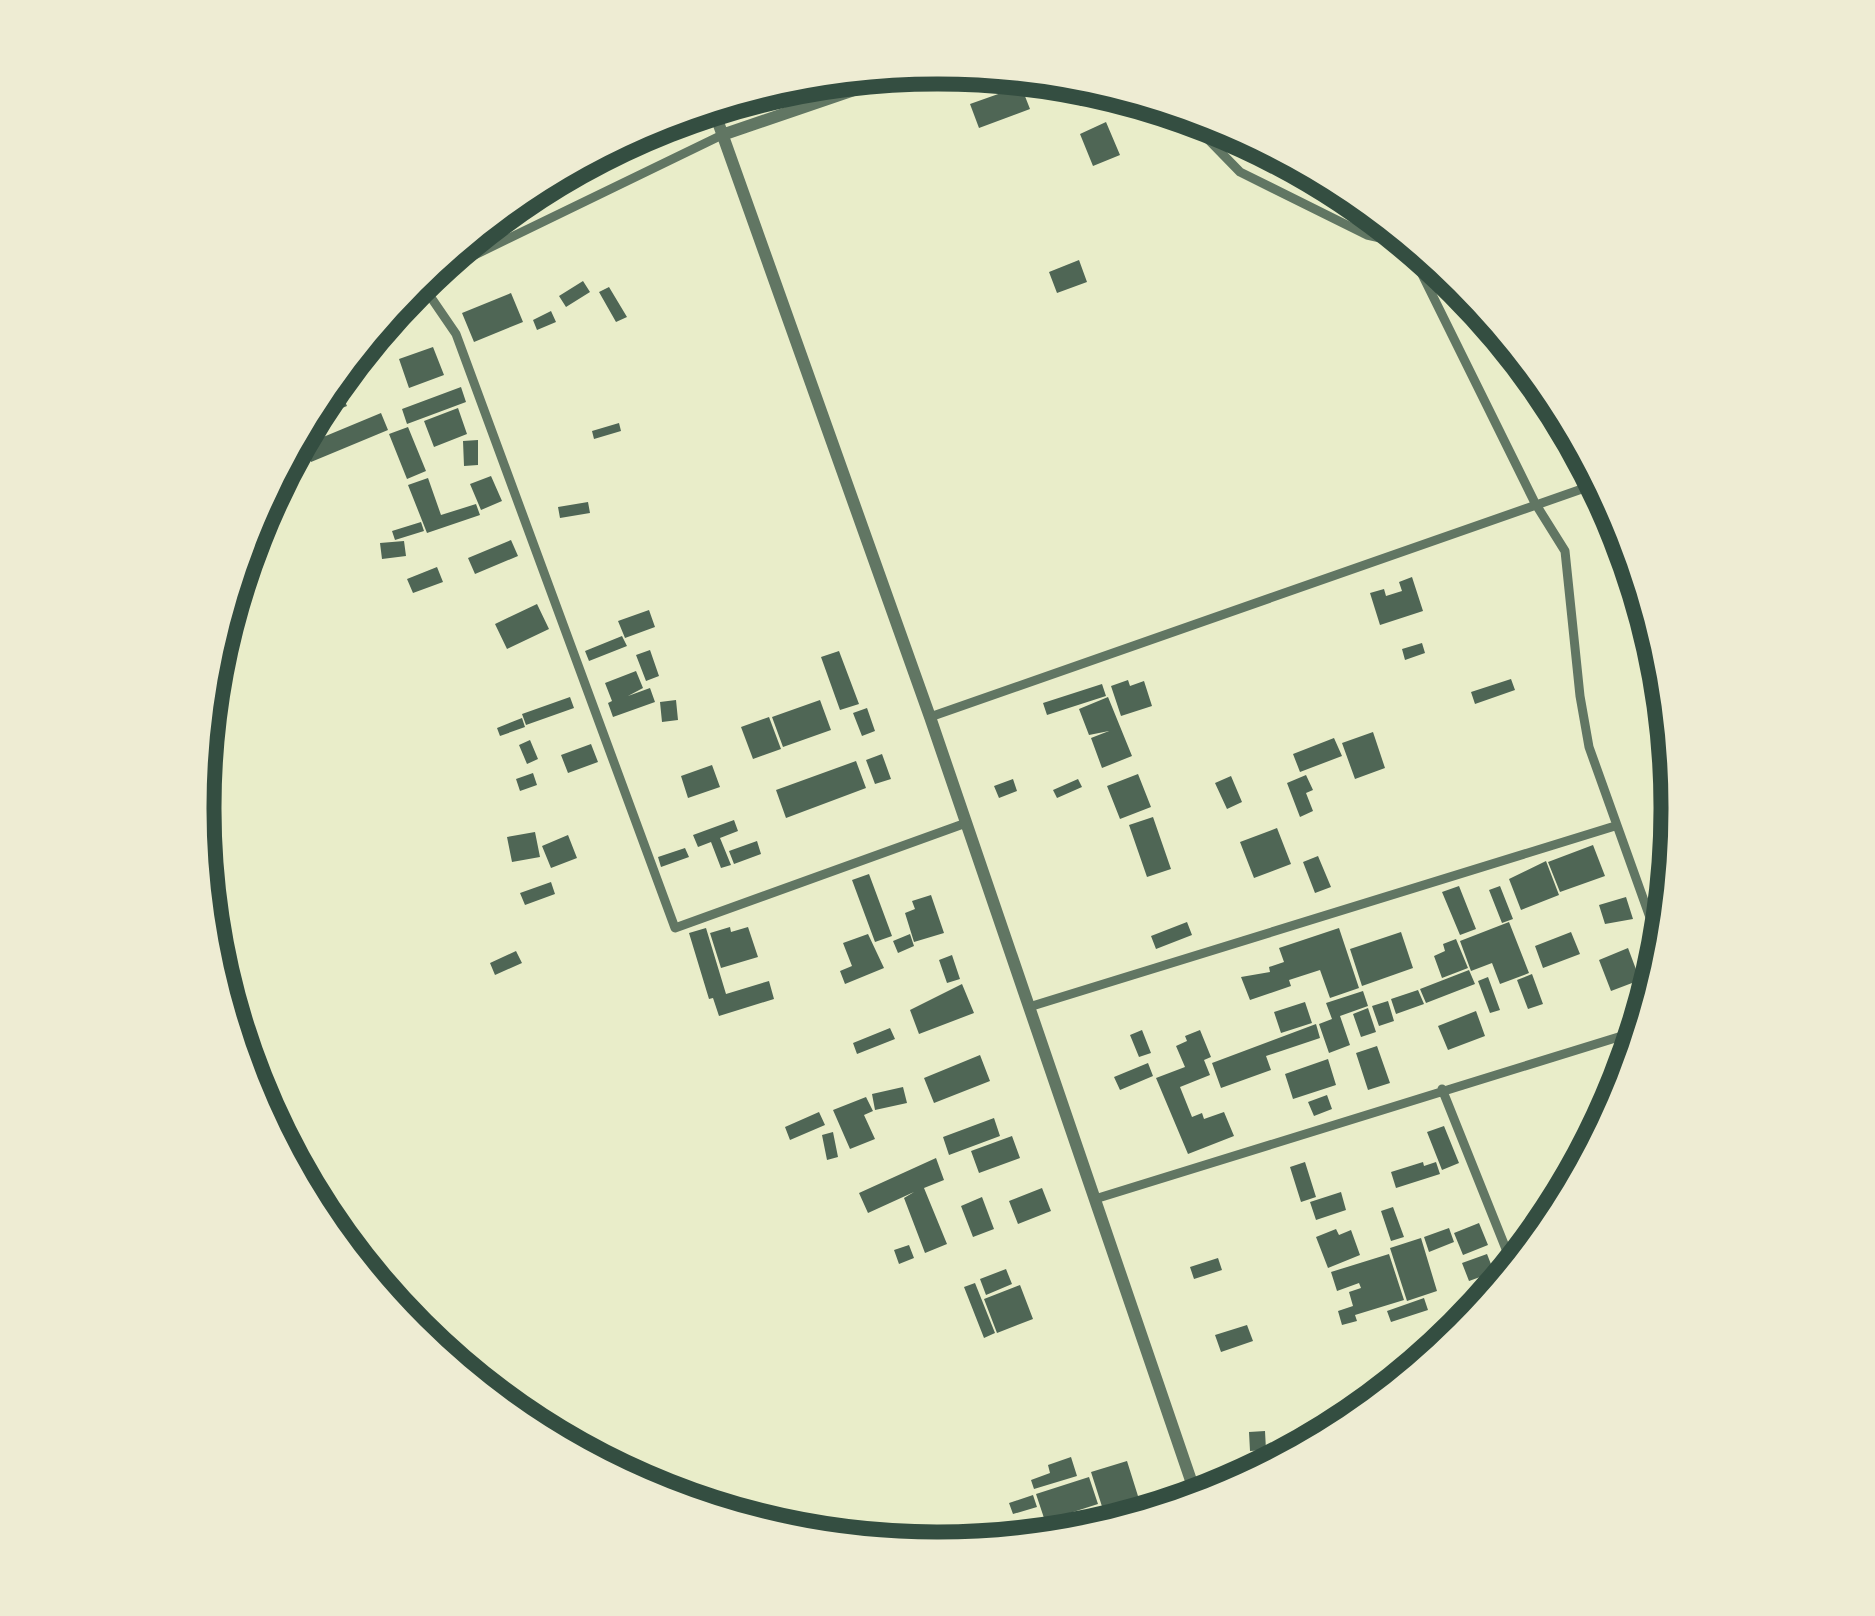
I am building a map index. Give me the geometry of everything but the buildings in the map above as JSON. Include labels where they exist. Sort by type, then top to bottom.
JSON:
[{"type":"street","points":[[475,252],[722,135],[857,89]]},
{"type":"street","points":[[717,119],[930,716],[1193,1485]]},
{"type":"street","points":[[1204,135],[1240,172],[1367,235],[1384,239]]},
{"type":"street","points":[[1419,267],[1534,503],[1565,551],[1589,747],[1652,923]]},
{"type":"street","points":[[428,294],[456,334],[675,928],[966,823]]},
{"type":"street","points":[[930,716],[1586,487]]},
{"type":"street","points":[[1029,1006],[1615,826]]},
{"type":"street","points":[[1095,1199],[1625,1035]]},
{"type":"street","points":[[1442,1089],[1508,1254]]}]
